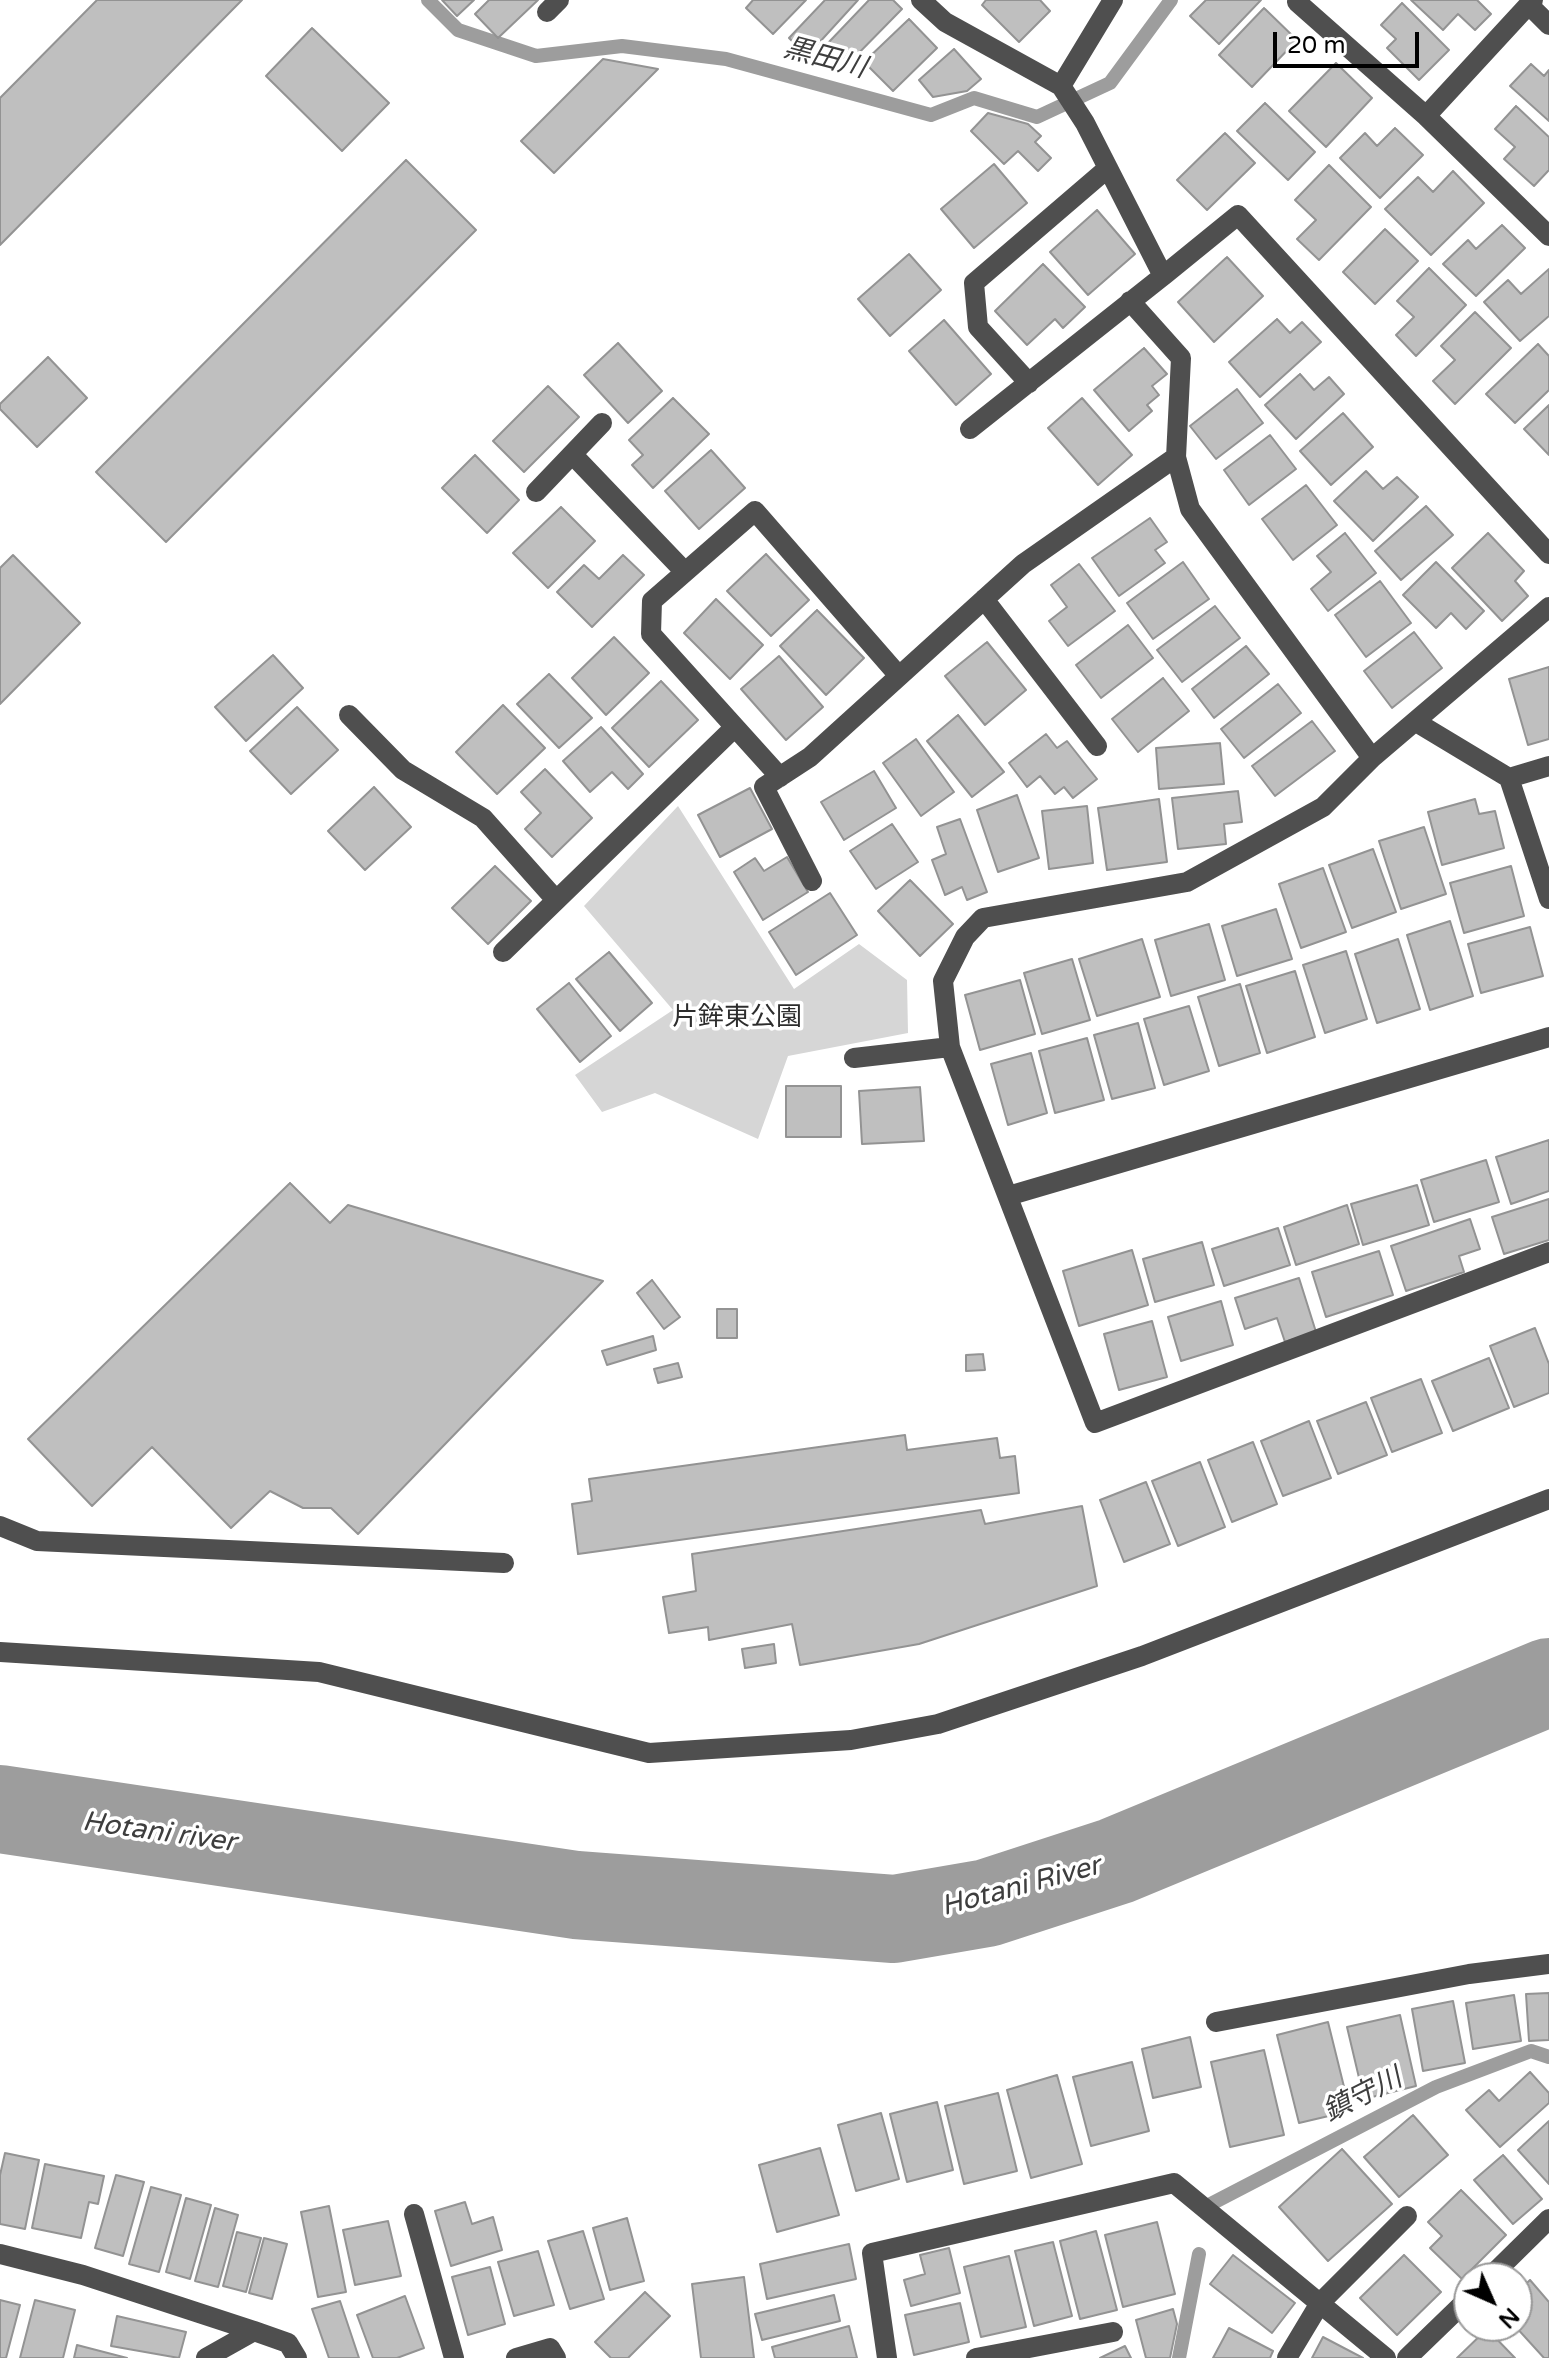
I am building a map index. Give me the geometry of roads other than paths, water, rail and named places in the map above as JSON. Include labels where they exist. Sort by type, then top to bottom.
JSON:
[{"type":"street","points":[[921,0],[945,22],[1062,88],[1085,123],[1163,276]]},
{"type":"street","points":[[1062,88],[1113,0]]},
{"type":"street","points":[[1297,2],[1426,116],[1549,236]]},
{"type":"street","points":[[1426,116],[1531,2],[1549,25]]},
{"type":"street","points":[[1029,383],[978,327],[974,283],[1108,168]]},
{"type":"street","points":[[970,429],[1238,215],[1549,554]]},
{"type":"street","points":[[1130,301],[1181,358],[1176,457],[1190,509],[1372,758]]},
{"type":"street","points":[[536,492],[602,423]]},
{"type":"street","points":[[573,455],[685,572]]},
{"type":"street","points":[[812,881],[764,787],[810,757],[1023,564],[1176,457]]},
{"type":"street","points":[[780,777],[651,634],[652,601],[755,511],[899,676]]},
{"type":"street","points":[[984,599],[1097,746]]},
{"type":"street","points":[[1549,607],[1372,758],[1323,807],[1187,882],[983,918],[965,937],[943,981],[950,1047],[1095,1423],[1549,1252]]},
{"type":"street","points":[[349,715],[403,770],[483,818],[556,900]]},
{"type":"street","points":[[1416,722],[1509,778],[1549,899]]},
{"type":"street","points":[[503,952],[735,727]]},
{"type":"street","points":[[1509,778],[1549,766]]},
{"type":"street","points":[[1008,1196],[1549,1037]]},
{"type":"street","points":[[854,1058],[950,1047]]},
{"type":"street","points":[[0,1652],[319,1672],[649,1753],[851,1740],[938,1724],[1142,1656],[1549,1499]]},
{"type":"street","points":[[0,1526],[37,1541],[504,1563]]},
{"type":"street","points":[[1216,2022],[1469,1974],[1549,1964]]},
{"type":"street","points":[[887,2358],[872,2253],[1174,2183],[1386,2358]]},
{"type":"street","points":[[414,2214],[454,2358]]},
{"type":"street","points":[[1287,2358],[1320,2303],[1407,2216]]},
{"type":"street","points":[[1505,2262],[1549,2219]]},
{"type":"street","points":[[0,2254],[83,2275],[254,2331],[288,2343],[297,2358]]},
{"type":"street","points":[[1407,2358],[1453,2313]]},
{"type":"street","points":[[206,2358],[254,2331]]},
{"type":"street","points":[[976,2358],[1113,2332]]},
{"type":"street","points":[[516,2358],[550,2348],[556,2358]]},
{"type":"waterway","name":"黒田川","points":[[428,0],[458,30],[536,56],[622,46],[726,59],[931,115],[974,98],[1037,117],[1110,83],[1171,0]]},
{"type":"waterway","name":"Hotani River","points":[[0,1809],[576,1895],[894,1919],[987,1903],[1116,1861],[1549,1682]]},
{"type":"waterway","name":"鎮守川","points":[[1207,2206],[1436,2087],[1531,2051],[1549,2057]]},
{"type":"waterway","name":"鎮守川","points":[[1179,2358],[1199,2254]]},
{"type":"park label","name":"片鉾東公園","points":[[737,1018]]},
{"type":"water label","name":"Hotani river","points":[[159,1833]]}]
